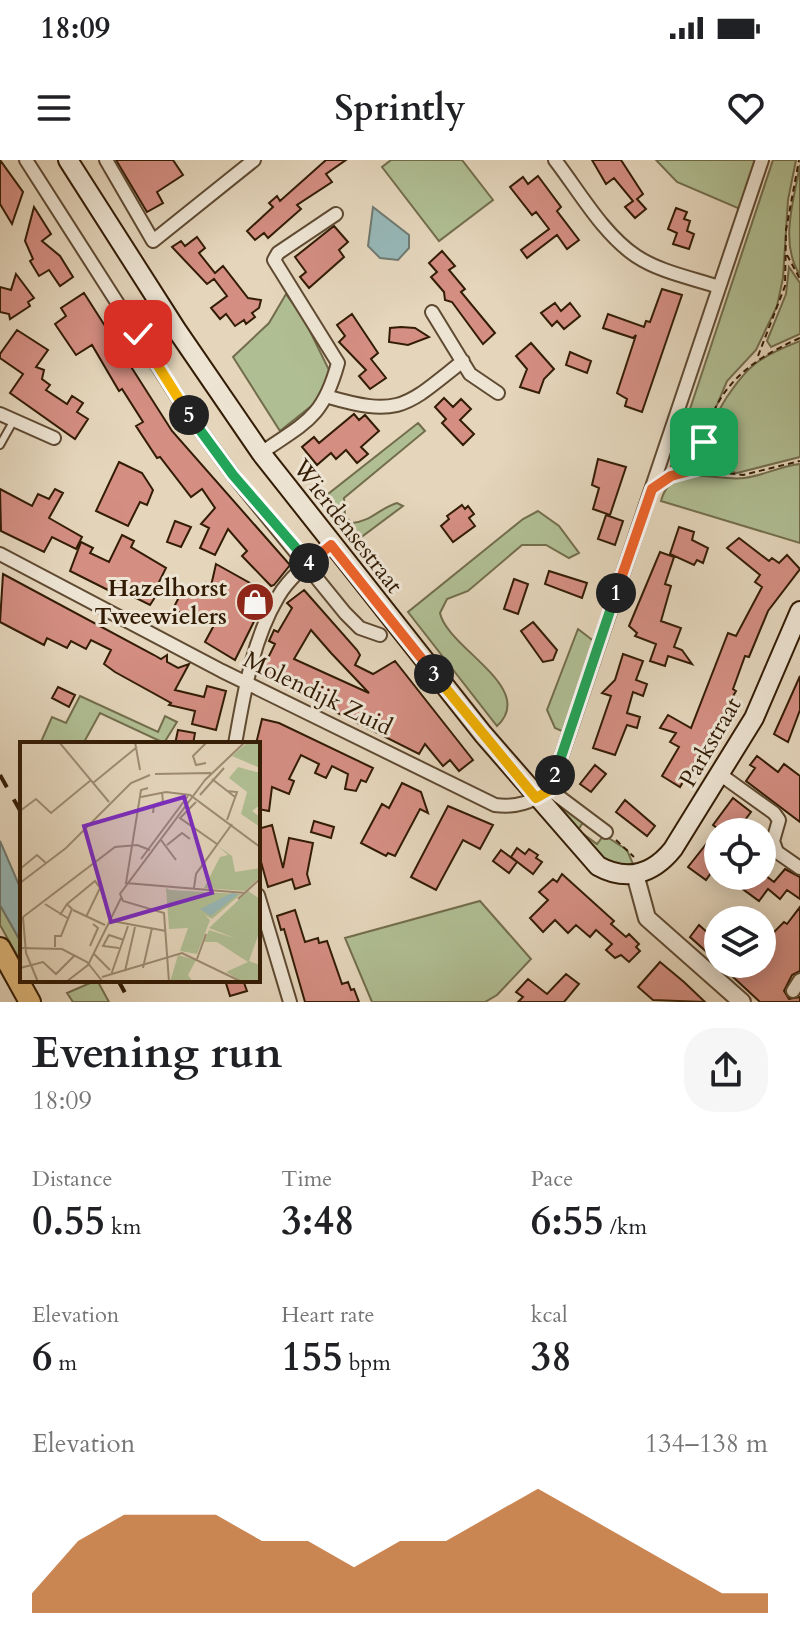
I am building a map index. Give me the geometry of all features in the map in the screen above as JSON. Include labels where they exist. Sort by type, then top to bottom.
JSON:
[{"type":"main road","name":"Wierdensestraat","points":[[68,160],[176,329],[261,453],[331,545],[543,794],[598,866],[617,874],[635,874]]},
{"type":"main road","name":"Parkstraat","points":[[635,874],[663,861],[721,775],[754,718],[800,611]]},
{"type":"main road","points":[[0,948],[30,1002]]},
{"type":"street","points":[[26,160],[189,415],[233,475],[353,622],[380,635]]},
{"type":"street","points":[[106,160],[153,241],[254,160]]},
{"type":"street","points":[[555,160],[616,238],[636,256],[659,268],[719,287]]},
{"type":"street","points":[[543,794],[652,489],[762,160]]},
{"type":"street","points":[[261,453],[320,410],[329,397],[338,363],[274,260],[278,253],[336,214]]},
{"type":"street","points":[[432,312],[470,374],[498,393]]},
{"type":"street","points":[[329,397],[387,410],[420,395],[463,361]]},
{"type":"street","points":[[0,414],[54,438]]},
{"type":"street","points":[[235,742],[246,682],[261,634],[279,595],[331,545]]},
{"type":"street","name":"Molendijk Zuid","points":[[0,554],[246,682],[495,805],[521,805],[543,794]]},
{"type":"street","points":[[721,775],[774,813],[779,820],[773,841],[777,852],[800,868]]},
{"type":"street","name":"Wierdensestraat","points":[[543,794],[606,832]]},
{"type":"street","points":[[635,874],[647,918],[742,1002]]},
{"type":"street","points":[[260,902],[290,1002]]},
{"type":"lane","points":[[0,445],[14,420]]},
{"type":"path","points":[[757,358],[782,298],[799,160]]},
{"type":"path","points":[[786,253],[800,279]]},
{"type":"path","points":[[704,467],[702,449],[722,399],[739,374],[757,358],[800,338]]},
{"type":"path","points":[[652,489],[671,476],[704,467],[714,473],[737,476],[800,461]]},
{"type":"path","points":[[606,832],[633,854],[635,874]]},
{"type":"green space","points":[[391,160],[462,160],[493,200],[439,241],[382,167]]},
{"type":"green space","points":[[656,160],[757,160],[740,209],[677,182]]},
{"type":"green space","points":[[773,160],[796,160],[788,200],[783,278],[777,306],[756,350],[727,381],[693,462],[677,469],[671,466]]},
{"type":"green space","points":[[800,165],[800,275],[790,249],[789,235]]},
{"type":"green space","points":[[789,267],[800,283],[800,334],[771,347],[767,341],[786,294]]},
{"type":"green space","points":[[286,294],[304,319],[329,370],[320,399],[280,431],[233,357],[269,323]]},
{"type":"green space","points":[[800,341],[800,457],[737,473],[709,467],[705,456],[711,427],[737,383],[760,360]]},
{"type":"green space","points":[[418,423],[425,431],[344,498],[345,517],[352,523],[397,503],[403,506],[356,541],[323,498]]},
{"type":"green space","points":[[800,464],[800,543],[661,501],[666,488],[684,477],[744,478]]},
{"type":"green space","points":[[538,511],[559,526],[579,553],[569,558],[546,545],[522,545],[468,591],[447,599],[440,613],[446,626],[499,683],[506,697],[507,712],[497,726],[408,612],[523,519]]},
{"type":"green space","points":[[578,629],[595,642],[564,732],[555,728],[547,710]]},
{"type":"green space","points":[[80,696],[158,732],[165,716],[177,722],[162,742],[100,713],[84,742],[41,742],[52,717],[66,723]]},
{"type":"green space","points":[[557,800],[584,821],[578,830],[597,844],[604,835],[627,850],[633,864],[609,861],[588,846],[554,806]]},
{"type":"green space","points":[[480,901],[531,959],[497,995],[485,1002],[372,1002],[345,938]]},
{"type":"green space","points":[[0,905],[20,940],[20,960],[0,925]]},
{"type":"green space","points":[[98,982],[109,1002],[73,1002],[67,993]]},
{"type":"water","points":[[373,207],[409,235],[409,248],[398,260],[380,258],[368,246]]},
{"type":"water","points":[[0,841],[20,887],[20,940],[0,905]]},
{"type":"building","points":[[0,160],[23,192],[12,224],[0,204]]},
{"type":"building","points":[[116,160],[173,160],[183,175],[157,192],[163,203],[147,212]]},
{"type":"building","points":[[326,160],[346,160],[326,174],[332,182],[297,205],[301,209],[268,238],[264,233],[255,240],[247,231],[273,207],[269,203],[277,196],[280,201]]},
{"type":"building","points":[[592,160],[621,160],[643,194],[637,199],[646,209],[635,218],[625,207],[633,201],[614,178],[606,184]]},
{"type":"building","points":[[538,176],[561,207],[557,211],[579,240],[567,249],[557,235],[527,258],[521,250],[549,229],[536,212],[532,215],[510,187],[523,177],[528,184]]},
{"type":"building","points":[[34,207],[51,234],[42,241],[60,256],[73,277],[60,286],[49,270],[39,276],[30,261],[33,259],[25,241]]},
{"type":"building","points":[[676,208],[687,212],[684,219],[690,221],[687,231],[694,234],[689,249],[673,244],[677,233],[668,229]]},
{"type":"building","points":[[334,226],[348,242],[339,250],[344,257],[309,288],[300,277],[306,272],[295,257]]},
{"type":"building","points":[[197,237],[205,248],[199,253],[215,273],[223,266],[248,298],[261,300],[259,308],[252,313],[255,317],[246,324],[244,320],[235,326],[226,314],[220,319],[211,308],[227,296],[214,279],[207,284],[172,247],[181,241],[185,246]]},
{"type":"building","points":[[442,251],[455,266],[449,270],[465,289],[461,292],[495,333],[483,344],[452,302],[445,300],[444,292],[431,277],[437,272],[429,263]]},
{"type":"building","points":[[16,274],[34,298],[28,302],[30,306],[10,319],[9,314],[0,312],[0,287],[11,290]]},
{"type":"building","points":[[662,289],[682,295],[642,412],[625,406],[627,399],[617,393],[636,335],[633,338],[603,328],[608,314],[644,327],[646,321],[650,322]]},
{"type":"building","points":[[84,293],[172,431],[290,565],[274,585],[271,586],[242,556],[247,551],[228,529],[215,555],[200,548],[209,528],[201,524],[215,508],[202,489],[191,497],[160,457],[157,458],[136,426],[143,422],[122,389],[119,391],[92,345],[76,355],[55,324],[66,316],[61,308]]},
{"type":"building","points":[[555,303],[561,311],[570,303],[580,316],[564,329],[557,321],[552,326],[541,313]]},
{"type":"building","points":[[352,314],[378,353],[371,359],[386,378],[370,389],[359,376],[366,370],[339,342],[345,336],[337,325]]},
{"type":"building","points":[[390,328],[415,328],[429,337],[408,345],[389,342]]},
{"type":"building","points":[[17,330],[48,350],[36,367],[44,370],[42,379],[50,385],[46,390],[67,404],[72,396],[83,403],[77,412],[88,419],[75,439],[10,393],[23,374],[0,358],[0,354]]},
{"type":"building","points":[[531,343],[554,369],[544,379],[539,393],[520,387],[527,369],[516,356]]},
{"type":"building","points":[[570,352],[591,361],[587,373],[566,365]]},
{"type":"building","points":[[444,398],[453,407],[461,399],[471,409],[460,420],[474,434],[463,445],[442,423],[446,419],[435,407]]},
{"type":"building","points":[[354,414],[359,420],[365,415],[379,431],[361,447],[368,454],[357,463],[346,450],[336,459],[331,453],[317,465],[302,447],[314,437],[319,443]]},
{"type":"building","points":[[598,459],[626,467],[610,515],[593,509],[599,488],[592,485]]},
{"type":"building","points":[[119,462],[142,473],[153,490],[147,505],[140,502],[128,526],[96,511]]},
{"type":"building","points":[[0,489],[32,506],[38,494],[49,499],[55,489],[63,493],[49,518],[82,537],[76,549],[52,537],[44,552],[1,531]]},
{"type":"building","points":[[462,505],[465,509],[468,506],[474,514],[469,518],[475,526],[453,542],[441,526],[449,519],[447,516]]},
{"type":"building","points":[[606,515],[623,521],[615,545],[598,539]]},
{"type":"building","points":[[175,521],[191,527],[181,547],[167,542]]},
{"type":"building","points":[[679,527],[694,532],[692,540],[708,548],[703,563],[697,560],[694,565],[670,554]]},
{"type":"building","points":[[122,535],[134,541],[131,547],[166,568],[157,586],[161,588],[150,605],[110,585],[108,590],[70,571],[81,542],[93,548],[90,553],[109,562]]},
{"type":"building","points":[[739,538],[769,561],[772,558],[779,563],[787,555],[800,569],[768,611],[749,657],[745,656],[733,689],[736,691],[680,787],[662,776],[679,747],[670,742],[676,733],[660,728],[668,715],[691,728],[728,633],[736,636],[762,587],[755,582],[760,575],[727,548]]},
{"type":"building","points":[[660,552],[674,557],[665,584],[671,586],[661,621],[681,628],[674,647],[682,650],[692,664],[668,656],[665,666],[650,661],[656,644],[635,636],[637,633],[629,626]]},
{"type":"building","points":[[216,564],[268,593],[235,660],[205,642],[213,627],[197,617],[181,621],[181,613],[173,609],[183,589],[199,597],[206,583],[211,586]]},
{"type":"building","points":[[549,571],[587,583],[582,598],[545,584]]},
{"type":"building","points":[[3,574],[161,659],[167,655],[167,662],[178,668],[189,664],[175,690],[204,697],[207,686],[226,691],[216,730],[192,724],[195,711],[169,705],[171,703],[115,672],[104,664],[111,650],[91,640],[86,649],[71,641],[67,648],[47,638],[44,645],[0,622]]},
{"type":"building","points":[[514,579],[528,584],[518,614],[504,609]]},
{"type":"building","points":[[304,590],[357,650],[360,655],[355,665],[373,674],[395,661],[473,760],[459,771],[450,760],[443,766],[425,744],[419,754],[260,674],[275,644],[269,641],[274,630],[278,632],[292,608],[287,603]],"holes":[[[311,630],[369,693],[294,659]]]},
{"type":"building","points":[[533,622],[557,650],[553,660],[543,662],[521,631]]},
{"type":"building","points":[[623,654],[643,661],[636,680],[647,684],[643,696],[633,692],[627,713],[640,717],[637,728],[627,725],[615,755],[593,748],[611,696],[602,693],[615,680]]},
{"type":"building","points":[[800,676],[800,710],[788,742],[774,734]]},
{"type":"building","points":[[58,687],[75,695],[69,707],[52,698]]},
{"type":"building","points":[[262,719],[279,723],[373,768],[366,782],[361,780],[356,791],[345,789],[348,774],[332,766],[326,778],[315,773],[319,764],[301,755],[289,779],[294,781],[289,794],[272,787],[269,811],[260,809],[260,742],[256,742]]},
{"type":"building","points":[[178,730],[195,733],[193,742],[175,742]]},
{"type":"building","points":[[757,756],[778,772],[784,764],[800,776],[800,822],[746,781],[755,768],[750,765]]},
{"type":"building","points":[[595,765],[606,774],[591,792],[580,784]]},
{"type":"building","points":[[402,783],[421,792],[428,813],[420,809],[395,856],[388,853],[386,856],[361,843],[382,804],[389,808]]},
{"type":"building","points":[[733,798],[751,812],[746,818],[718,818]]},
{"type":"building","points":[[625,800],[655,826],[647,836],[616,812]]},
{"type":"building","points":[[448,806],[493,825],[480,849],[463,840],[436,890],[411,877]]},
{"type":"building","points":[[314,821],[334,827],[331,838],[311,832]]},
{"type":"building","points":[[272,825],[283,868],[289,838],[313,843],[307,874],[310,884],[295,889],[292,879],[268,887],[260,858],[260,828]]},
{"type":"building","points":[[704,847],[704,879],[688,867]]},
{"type":"building","points":[[517,848],[525,854],[529,849],[538,855],[536,858],[542,862],[533,874],[511,857]]},
{"type":"building","points":[[501,850],[517,862],[509,873],[493,861]]},
{"type":"building","points":[[785,869],[800,877],[800,899],[787,890],[780,899],[769,890],[776,890],[776,880]]},
{"type":"building","points":[[562,874],[614,921],[611,924],[639,944],[636,947],[640,951],[629,962],[621,955],[615,958],[606,950],[612,944],[596,930],[590,937],[576,925],[568,933],[555,920],[543,932],[530,918],[548,900],[539,892],[553,879],[557,882]]},
{"type":"building","points":[[744,890],[767,890],[759,901]]},
{"type":"building","points":[[800,907],[800,971],[792,975],[784,991],[789,999],[800,997],[800,1002],[760,1002],[734,978],[776,978],[776,930],[784,922],[787,924]]},
{"type":"building","points":[[295,910],[305,942],[318,938],[319,943],[327,941],[342,984],[348,982],[359,1002],[305,1002],[284,929],[281,930],[277,916]]},
{"type":"building","points":[[699,925],[704,929],[704,950],[690,937]]},
{"type":"building","points":[[660,962],[705,1002],[653,1000],[638,987]]},
{"type":"building","points":[[566,974],[579,984],[564,1002],[518,1002],[523,997],[516,992],[528,979],[547,994]]},
{"type":"building","points":[[226,982],[244,982],[247,991],[230,996]]},
{"type":"railway","points":[[0,775],[20,810]]},
{"type":"railway","points":[[119,982],[130,1002]]},
{"type":"place","name":"Hazelhorst Tweewielers","points":[[255,602]]},
{"type":"route","points":[[138,334],[189,415],[233,475],[308,564],[331,545],[536,798],[550,790],[652,489],[671,476],[704,467],[701,455],[704,442]]}]
